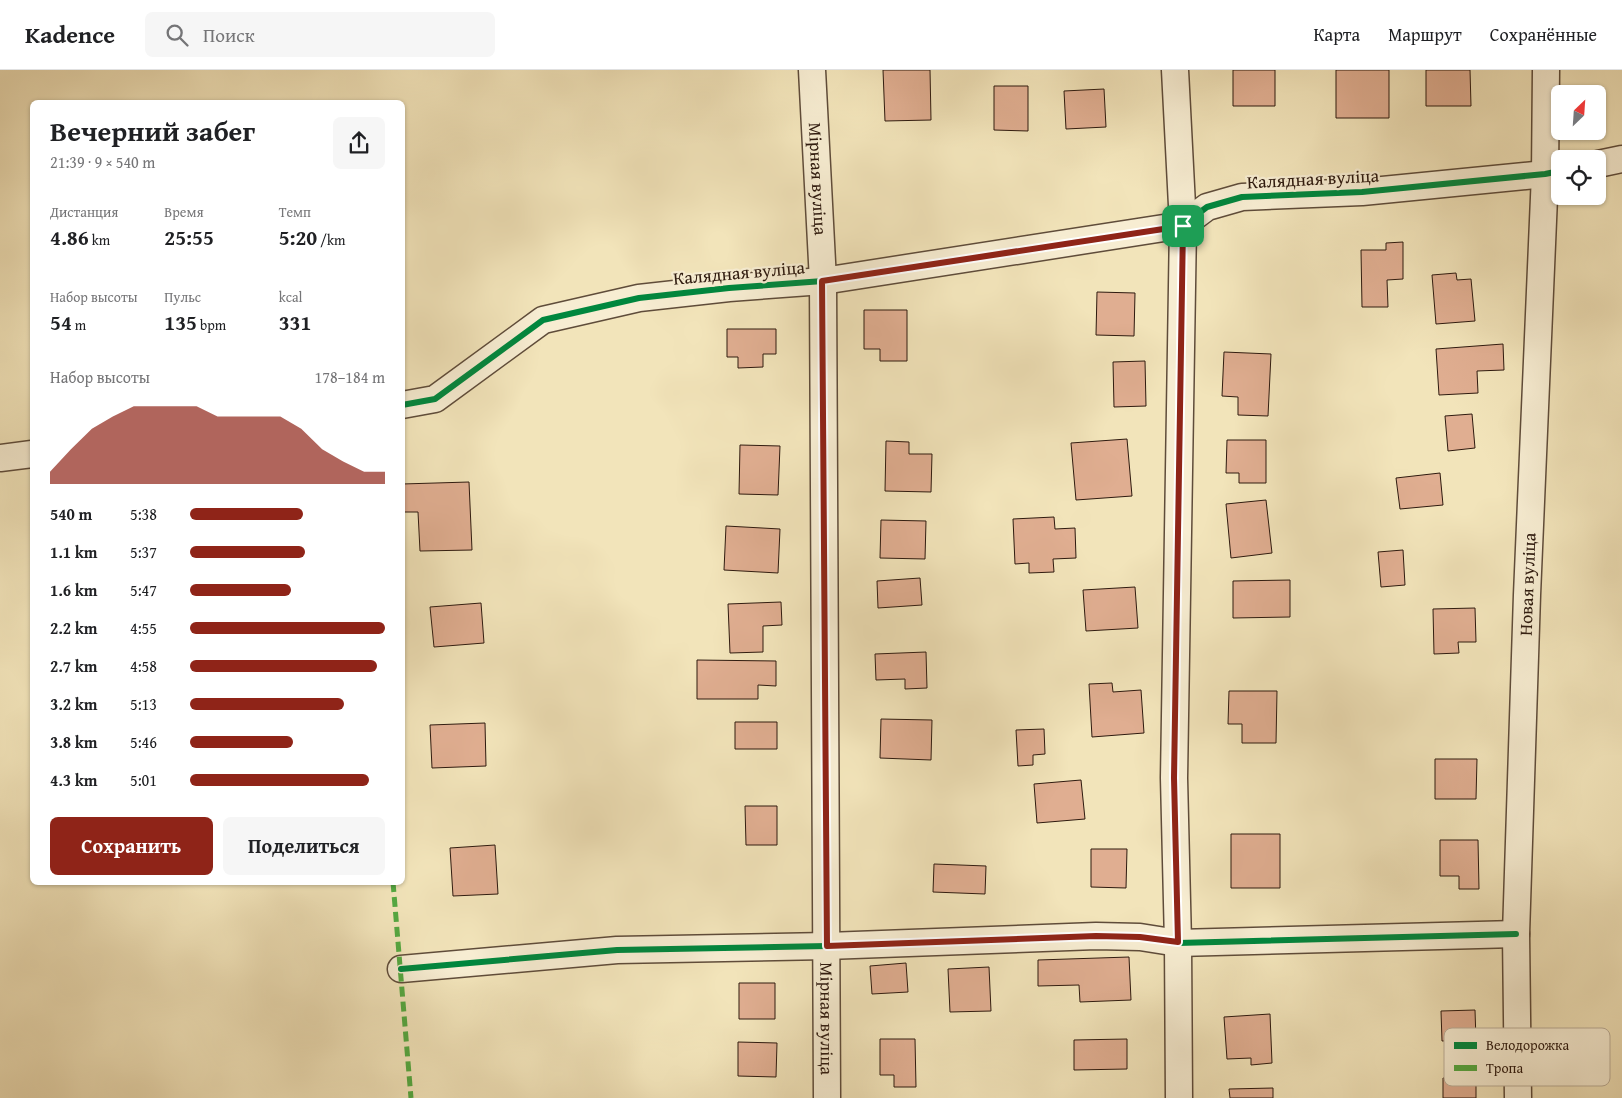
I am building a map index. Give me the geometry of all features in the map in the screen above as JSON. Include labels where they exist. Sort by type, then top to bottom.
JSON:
[{"type":"street","name":"Мірная вуліца","points":[[812,70],[822,281],[827,1098]]},
{"type":"street","points":[[1175,70],[1183,226],[1174,778],[1179,1098]]},
{"type":"street","name":"Новая вуліца","points":[[1546,70],[1551,156]]},
{"type":"street","points":[[1606,162],[1622,159]]},
{"type":"street","name":"Калядная вуліца","points":[[405,405],[435,398],[543,320],[640,298],[729,288],[822,281],[1183,226],[1207,207],[1242,197],[1362,192],[1551,173]]},
{"type":"street","name":"Новая вуліца","points":[[1517,1028],[1516,934],[1527,595],[1551,190]]},
{"type":"street","points":[[0,458],[30,454]]},
{"type":"street","points":[[401,969],[617,950],[827,946],[1096,936],[1140,937],[1178,942],[1516,934]]},
{"type":"building","points":[[883,70],[930,70],[931,120],[885,121]]},
{"type":"building","points":[[1233,70],[1275,70],[1275,106],[1233,106]]},
{"type":"building","points":[[1336,70],[1389,70],[1389,118],[1336,118]]},
{"type":"building","points":[[1426,70],[1470,70],[1471,106],[1426,106]]},
{"type":"building","points":[[994,86],[1028,86],[1028,131],[994,130]]},
{"type":"building","points":[[1104,89],[1106,127],[1066,129],[1064,91]]},
{"type":"building","points":[[1403,242],[1403,279],[1387,280],[1388,307],[1362,307],[1361,250],[1386,250],[1386,243]]},
{"type":"building","points":[[1456,273],[1457,280],[1471,279],[1475,321],[1436,324],[1432,275]]},
{"type":"building","points":[[1097,292],[1135,293],[1134,336],[1096,335]]},
{"type":"building","points":[[864,310],[907,310],[907,361],[880,361],[880,349],[864,349]]},
{"type":"building","points":[[727,329],[776,329],[776,354],[763,354],[763,367],[738,368],[738,357],[727,357]]},
{"type":"building","points":[[1503,344],[1504,370],[1477,371],[1478,393],[1439,395],[1436,349]]},
{"type":"building","points":[[1224,352],[1271,354],[1268,416],[1238,415],[1238,397],[1222,396]]},
{"type":"building","points":[[1145,361],[1146,406],[1114,407],[1113,362]]},
{"type":"building","points":[[1472,414],[1475,448],[1448,451],[1445,416]]},
{"type":"building","points":[[1127,439],[1132,496],[1076,500],[1071,443]]},
{"type":"building","points":[[1227,440],[1266,440],[1266,483],[1239,483],[1239,473],[1226,473]]},
{"type":"building","points":[[886,441],[909,442],[909,454],[932,454],[931,492],[885,491]]},
{"type":"building","points":[[740,445],[780,446],[778,495],[739,494]]},
{"type":"building","points":[[1440,473],[1443,505],[1400,509],[1396,478]]},
{"type":"building","points":[[469,482],[472,550],[420,551],[418,512],[405,512],[405,484]]},
{"type":"building","points":[[1266,500],[1272,553],[1231,558],[1226,504]]},
{"type":"building","points":[[1054,517],[1055,529],[1075,528],[1076,558],[1053,559],[1054,572],[1029,573],[1029,563],[1015,564],[1013,519]]},
{"type":"building","points":[[881,520],[926,521],[925,559],[880,558]]},
{"type":"building","points":[[726,526],[780,529],[778,573],[724,570]]},
{"type":"building","points":[[1403,550],[1405,585],[1381,587],[1378,552]]},
{"type":"building","points":[[920,578],[922,605],[878,608],[877,581]]},
{"type":"building","points":[[1290,580],[1290,617],[1233,618],[1233,581]]},
{"type":"building","points":[[1135,587],[1138,628],[1086,631],[1083,590]]},
{"type":"building","points":[[781,602],[782,625],[763,626],[763,652],[730,653],[728,604]]},
{"type":"building","points":[[481,603],[484,643],[434,647],[430,607]]},
{"type":"building","points":[[1475,608],[1476,642],[1458,642],[1459,653],[1434,654],[1433,609]]},
{"type":"building","points":[[926,652],[927,688],[905,689],[905,679],[876,680],[875,654]]},
{"type":"building","points":[[697,660],[776,661],[776,686],[758,685],[758,699],[697,699]]},
{"type":"building","points":[[1112,683],[1113,692],[1141,690],[1144,733],[1092,737],[1089,684]]},
{"type":"building","points":[[1229,691],[1277,691],[1276,743],[1242,743],[1242,724],[1228,724]]},
{"type":"building","points":[[881,719],[932,720],[931,760],[880,758]]},
{"type":"building","points":[[735,722],[777,722],[777,749],[735,749]]},
{"type":"building","points":[[485,723],[486,766],[432,768],[430,725]]},
{"type":"building","points":[[1044,729],[1045,754],[1033,755],[1033,765],[1018,766],[1016,730]]},
{"type":"building","points":[[1435,759],[1477,759],[1476,799],[1435,799]]},
{"type":"building","points":[[1081,780],[1085,819],[1037,823],[1034,784]]},
{"type":"building","points":[[745,806],[777,806],[777,845],[746,845]]},
{"type":"building","points":[[1231,834],[1280,834],[1280,888],[1231,888]]},
{"type":"building","points":[[1440,840],[1478,840],[1479,889],[1459,889],[1459,876],[1440,876]]},
{"type":"building","points":[[495,845],[498,894],[453,896],[450,848]]},
{"type":"building","points":[[1091,849],[1127,849],[1126,888],[1091,887]]},
{"type":"building","points":[[934,864],[986,866],[985,894],[933,892]]},
{"type":"building","points":[[1129,957],[1131,1000],[1080,1002],[1079,985],[1038,986],[1038,960]]},
{"type":"building","points":[[906,963],[908,992],[872,994],[870,966]]},
{"type":"building","points":[[989,967],[991,1011],[950,1012],[948,969]]},
{"type":"building","points":[[739,983],[775,983],[775,1019],[739,1019]]},
{"type":"building","points":[[1475,1010],[1476,1028],[1444,1028],[1444,1041],[1442,1041],[1441,1011]]},
{"type":"building","points":[[1270,1014],[1272,1063],[1251,1065],[1251,1058],[1227,1059],[1224,1017]]},
{"type":"building","points":[[880,1039],[915,1039],[916,1087],[894,1087],[894,1075],[880,1075]]},
{"type":"building","points":[[1127,1039],[1127,1069],[1074,1070],[1074,1040]]},
{"type":"building","points":[[738,1042],[777,1043],[776,1077],[738,1076]]},
{"type":"building","points":[[1443,1078],[1444,1086],[1476,1086],[1476,1098],[1443,1098]]},
{"type":"building","points":[[1273,1088],[1273,1098],[1230,1098],[1229,1089]]},
{"type":"marked path","points":[[393,885],[411,1098]]},
{"type":"cycle path","points":[[405,404],[435,399],[543,320],[639,298],[729,288],[823,281],[1183,225],[1207,207],[1242,197],[1362,192],[1551,173]]},
{"type":"cycle path","points":[[401,969],[617,950],[827,946],[1096,936],[1140,937],[1178,943],[1516,934]]},
{"type":"route","points":[[1183,226],[1174,778],[1178,942],[1140,937],[1096,936],[827,946],[822,281],[1183,226]]}]
